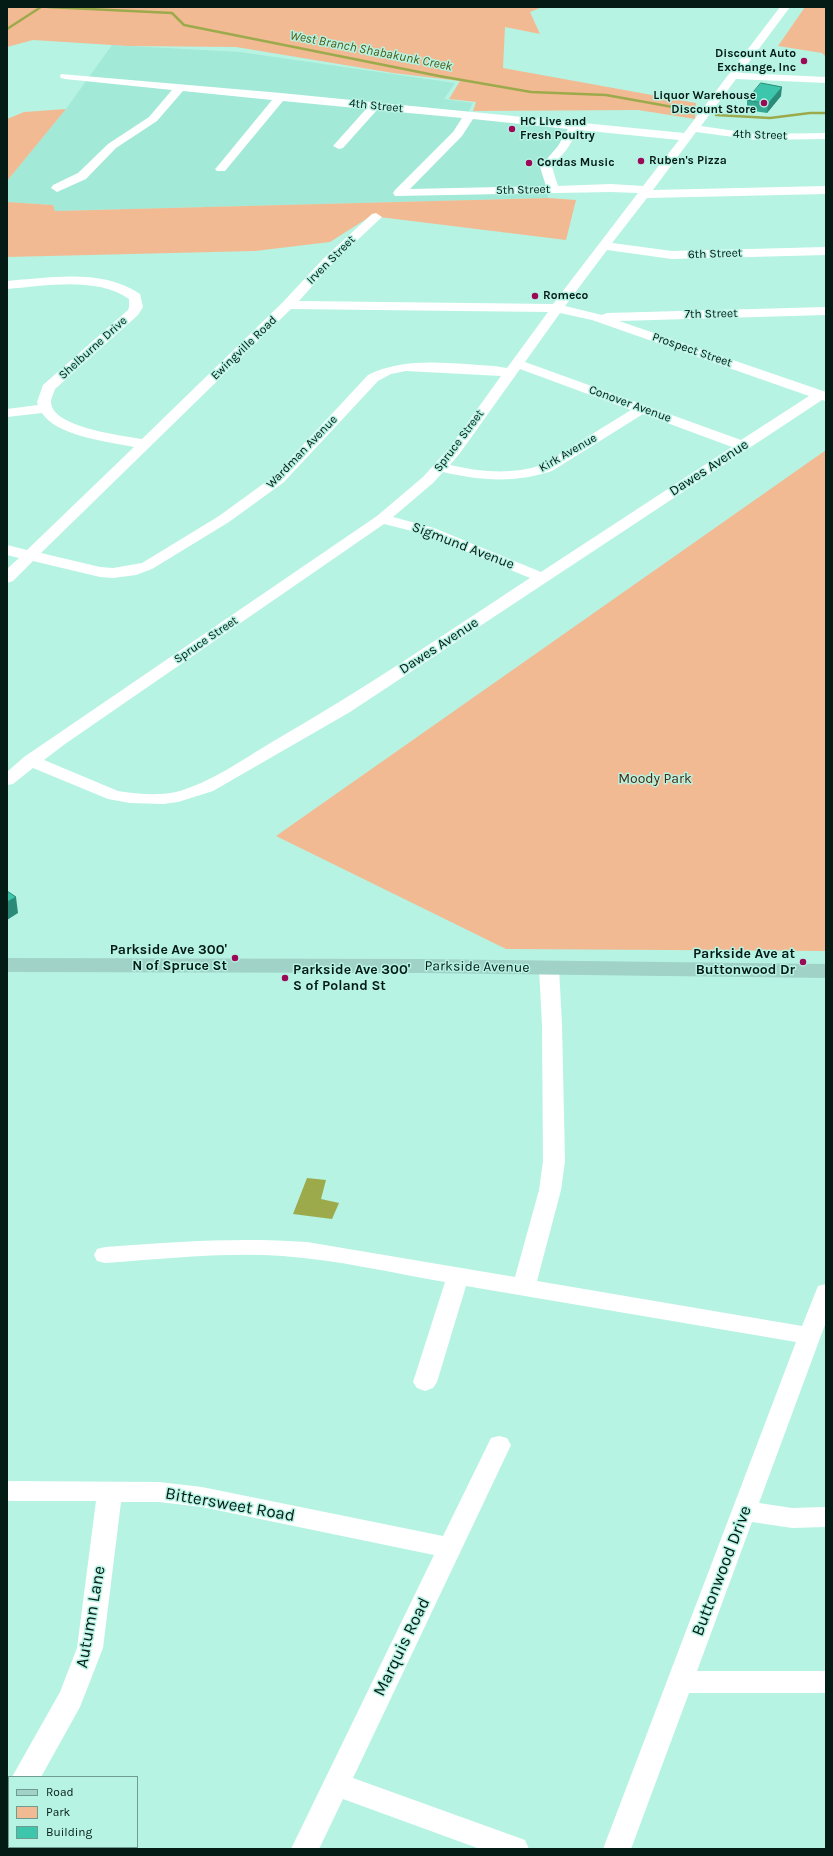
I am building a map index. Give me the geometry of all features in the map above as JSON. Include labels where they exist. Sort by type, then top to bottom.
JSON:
[{"type":"main road","name":"Parkside Avenue","points":[[7,965],[826,971]]},
{"type":"street","name":"Spruce Street","points":[[7,780],[30,761],[382,519],[406,501],[441,467],[455,450],[557,308],[785,7]]},
{"type":"street","points":[[753,50],[756,66],[771,74],[826,80]]},
{"type":"street","name":"4th Street","points":[[65,76],[575,126],[756,137],[826,136]]},
{"type":"street","points":[[734,76],[826,80]]},
{"type":"street","points":[[57,188],[82,176],[112,146],[153,119],[180,87]]},
{"type":"street","points":[[221,169],[281,96]]},
{"type":"street","points":[[339,146],[375,106]]},
{"type":"street","name":"5th Street","points":[[468,116],[458,134],[399,193],[611,188],[646,192],[826,190]]},
{"type":"street","points":[[553,190],[546,167],[563,147],[575,126]]},
{"type":"street","name":"Irven Street","points":[[288,305],[328,261],[376,217]]},
{"type":"street","name":"6th Street","points":[[604,246],[672,255],[826,251]]},
{"type":"street","name":"Shelburne Drive","points":[[7,284],[85,282],[106,284],[124,289],[135,297],[137,302],[133,312],[48,388],[43,401],[44,408]]},
{"type":"street","name":"Ewingville Road","points":[[7,578],[288,305],[557,308]]},
{"type":"street","name":"Prospect Street","points":[[557,308],[596,317],[823,396]]},
{"type":"street","name":"7th Street","points":[[596,317],[826,311]]},
{"type":"street","name":"Wardman Avenue","points":[[7,550],[100,572],[124,572],[147,566],[224,519],[266,490],[279,479],[373,378],[379,374],[406,368],[494,370],[513,368]]},
{"type":"street","name":"Conover Avenue","points":[[513,368],[642,409],[743,446]]},
{"type":"street","name":"Dawes Avenue","points":[[30,761],[114,795],[130,798],[163,799],[194,792],[207,787],[344,708],[743,446],[823,396]]},
{"type":"street","points":[[7,413],[44,408],[52,418],[68,427],[144,444]]},
{"type":"street","name":"Kirk Avenue","points":[[441,467],[474,475],[496,477],[535,472],[547,468],[642,409]]},
{"type":"street","name":"Sigmund Avenue","points":[[382,519],[429,531],[542,578]]},
{"type":"street","points":[[524,1287],[550,1190],[554,1161],[552,1025],[549,968]]},
{"type":"street","points":[[104,1255],[226,1247],[273,1247],[307,1250],[810,1336]]},
{"type":"street","points":[[425,1382],[458,1276]]},
{"type":"street","name":"Buttonwood Drive","points":[[617,1849],[826,1292]]},
{"type":"street","name":"Marquis Road","points":[[305,1849],[499,1445]]},
{"type":"street","name":"Bittersweet Road","points":[[7,1491],[159,1492],[202,1497],[450,1548]]},
{"type":"street","name":"Autumn Lane","points":[[27,1776],[73,1696],[83,1672],[90,1648],[110,1491]]},
{"type":"street","points":[[744,1511],[792,1518],[826,1517]]},
{"type":"street","points":[[680,1682],[826,1682]]},
{"type":"street","points":[[336,1784],[515,1849]]},
{"type":"shaded area","points":[[112,45],[240,52],[455,83],[444,99],[473,103],[467,115],[572,126],[545,169],[548,198],[55,211],[53,205],[7,202],[7,181],[66,109]]},
{"type":"shaded area","points":[[307,1178],[326,1180],[321,1199],[339,1203],[332,1219],[293,1214]]},
{"type":"green space","points":[[7,7],[542,7],[530,12],[540,34],[505,27],[503,68],[696,103],[695,119],[638,110],[473,111],[476,102],[449,99],[460,81],[393,73],[236,47],[128,46],[33,40],[7,47]]},
{"type":"green space","points":[[805,7],[826,7],[826,57],[822,53],[778,46]]},
{"type":"green space","points":[[66,109],[7,181],[7,119],[24,112]]},
{"type":"green space","points":[[548,198],[576,200],[566,240],[371,216],[330,242],[255,251],[7,257],[7,202],[53,205],[55,211]]},
{"type":"green space","name":"Moody Park","points":[[826,450],[826,951],[506,949],[276,836]]},
{"type":"building","points":[[761,83],[782,87],[768,104],[747,100]]},
{"type":"building","points":[[7,891],[16,897],[7,902]]},
{"type":"waterway","points":[[7,29],[41,7]]},
{"type":"waterway","name":"West Branch Shabakunk Creek","points":[[48,7],[172,13],[184,25],[439,76],[531,92],[606,95],[695,111]]},
{"type":"waterway","name":"West Branch Shabakunk Creek","points":[[716,115],[770,118],[810,113],[826,113]]},
{"type":"place","name":"Discount Auto Exchange, Inc","points":[[804,61]]},
{"type":"place","name":"Liquor Warehouse Discount Store","points":[[764,103]]},
{"type":"place","name":"HC Live and Fresh Poultry","points":[[512,129]]},
{"type":"place","name":"Ruben's Pizza","points":[[641,161]]},
{"type":"place","name":"Cordas Music","points":[[529,163]]},
{"type":"place","name":"Romeco","points":[[535,296]]},
{"type":"place","name":"Parkside Ave 300' N of Spruce St","points":[[235,958]]},
{"type":"place","name":"Parkside Ave at Buttonwood Dr","points":[[803,962]]},
{"type":"place","name":"Parkside Ave 300' S of Poland St","points":[[285,978]]}]
